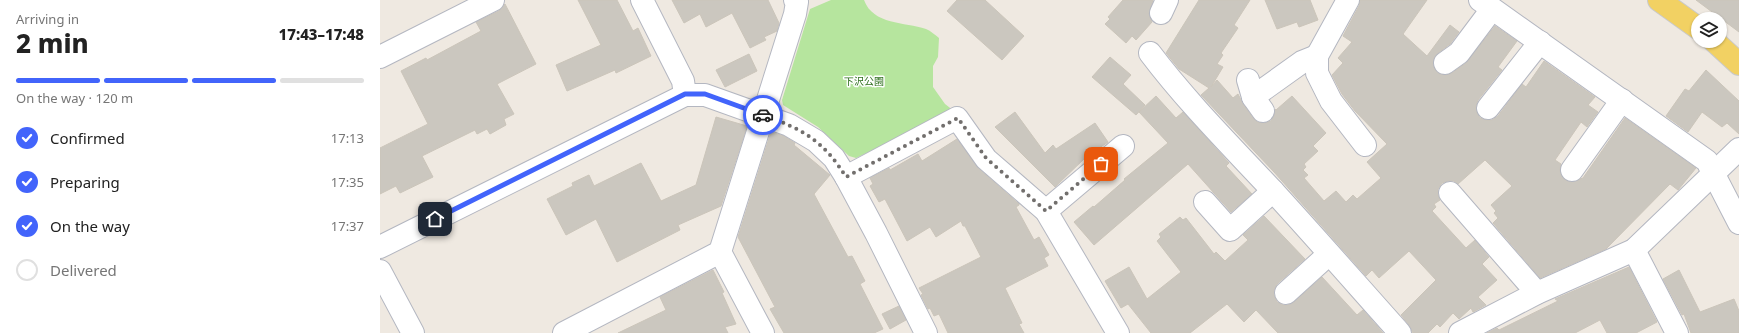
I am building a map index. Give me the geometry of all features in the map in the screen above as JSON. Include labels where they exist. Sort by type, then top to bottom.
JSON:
[{"type":"main road","points":[[1659,0],[1691,23]]},
{"type":"main road","points":[[1722,48],[1739,64]]},
{"type":"street","points":[[380,57],[493,0]]},
{"type":"street","points":[[642,0],[683,81],[685,94]]},
{"type":"street","points":[[577,330],[720,252],[795,14],[797,2],[795,0]]},
{"type":"street","points":[[1348,0],[1317,56],[1317,73],[1331,101],[1365,145]]},
{"type":"street","points":[[1445,63],[1459,53],[1486,4],[1708,161],[1739,223]]},
{"type":"street","points":[[1488,108],[1540,42]]},
{"type":"street","points":[[1150,53],[1194,107],[1273,191],[1400,333]]},
{"type":"street","points":[[1255,96],[1302,62],[1317,56]]},
{"type":"street","points":[[380,247],[685,94],[705,94],[789,125],[816,141],[834,158],[846,177],[926,333]]},
{"type":"street","points":[[1572,170],[1622,100]]},
{"type":"street","points":[[846,177],[958,118],[986,158],[1046,211],[1118,333]]},
{"type":"street","points":[[1046,211],[1123,146]]},
{"type":"street","points":[[1460,333],[1537,293],[1634,250],[1739,149]]},
{"type":"street","points":[[1205,202],[1230,230],[1273,191]]},
{"type":"street","points":[[1450,193],[1537,293]]},
{"type":"street","points":[[1634,250],[1677,333]]},
{"type":"street","points":[[720,252],[763,333]]},
{"type":"street","points":[[1286,293],[1329,254]]},
{"type":"street","points":[[380,271],[413,333]]},
{"type":"green space","name":"下沢公園","points":[[831,0],[864,0],[868,8],[882,18],[926,29],[939,38],[938,57],[933,66],[933,87],[945,104],[954,111],[856,158],[849,156],[818,127],[783,105],[782,100],[810,9]]},
{"type":"building","points":[[578,0],[617,0],[633,31],[638,28],[651,56],[616,73],[615,70],[567,91],[556,65],[601,45]]},
{"type":"building","points":[[672,0],[768,0],[779,23],[777,31],[764,37],[766,40],[750,48],[732,13],[706,27],[700,14],[684,23]]},
{"type":"building","points":[[957,0],[985,0],[1024,36],[1002,60],[947,11]]},
{"type":"building","points":[[1123,0],[1153,0],[1149,14],[1152,22],[1136,40],[1132,36],[1126,43],[1105,24],[1110,19],[1108,17]]},
{"type":"building","points":[[1199,0],[1250,0],[1234,25],[1238,28],[1221,53],[1223,55],[1217,64],[1223,67],[1211,87],[1217,80],[1233,98],[1238,94],[1253,118],[1257,122],[1264,123],[1271,121],[1274,116],[1275,109],[1276,110],[1292,96],[1326,133],[1313,146],[1318,151],[1304,164],[1306,167],[1303,170],[1308,175],[1304,178],[1324,201],[1336,191],[1346,202],[1353,195],[1357,199],[1381,178],[1367,162],[1387,144],[1355,111],[1342,94],[1332,75],[1343,63],[1338,58],[1352,42],[1343,36],[1359,6],[1360,0],[1427,0],[1403,34],[1427,56],[1450,25],[1459,32],[1450,44],[1434,58],[1433,64],[1435,70],[1440,74],[1446,75],[1452,73],[1466,63],[1495,26],[1517,41],[1498,67],[1502,70],[1478,100],[1476,106],[1477,113],[1480,118],[1492,120],[1498,116],[1522,84],[1526,87],[1544,61],[1595,97],[1588,105],[1598,112],[1587,127],[1581,122],[1555,160],[1561,164],[1561,175],[1565,180],[1571,182],[1583,178],[1625,118],[1696,168],[1678,190],[1670,184],[1606,249],[1540,278],[1493,223],[1498,218],[1494,213],[1496,211],[1491,205],[1512,186],[1485,160],[1458,184],[1454,181],[1442,183],[1438,189],[1440,200],[1434,204],[1436,207],[1432,211],[1466,248],[1475,240],[1489,257],[1482,264],[1497,280],[1478,297],[1486,305],[1473,312],[1471,308],[1459,319],[1453,313],[1440,327],[1437,324],[1428,333],[1413,333],[1401,315],[1436,280],[1409,251],[1379,278],[1372,270],[1366,276],[1274,172],[1201,95],[1209,88],[1179,69],[1166,53]]},
{"type":"building","points":[[1265,0],[1310,0],[1318,20],[1299,27],[1297,22],[1277,29]]},
{"type":"building","points":[[1696,0],[1739,0],[1739,32],[1727,23],[1727,12],[1712,12]]},
{"type":"building","points":[[505,4],[536,64],[497,84],[514,114],[504,119],[506,125],[490,134],[487,129],[477,134],[475,130],[422,156],[433,177],[400,193],[396,186],[380,194],[380,148],[428,124],[401,71],[426,58],[427,60],[481,31],[476,22],[499,11]]},
{"type":"building","points":[[749,54],[757,71],[725,87],[716,70]]},
{"type":"building","points":[[1110,57],[1131,75],[1123,84],[1145,105],[1136,115],[1092,77]]},
{"type":"building","points":[[1706,70],[1739,101],[1739,134],[1727,123],[1722,127],[1702,112],[1688,132],[1666,116],[1685,89],[1689,91]]},
{"type":"building","points":[[1156,96],[1176,118],[1183,112],[1229,163],[1226,166],[1252,194],[1231,212],[1188,164],[1094,245],[1074,222],[1093,206],[1094,207],[1125,180],[1124,179],[1168,143],[1139,112]]},
{"type":"building","points":[[1015,112],[1045,153],[1053,145],[1056,149],[1095,123],[1108,142],[1085,158],[1055,187],[995,127]]},
{"type":"building","points":[[716,117],[747,126],[721,206],[678,225],[680,230],[617,262],[596,219],[566,235],[547,199],[573,186],[572,183],[589,175],[594,186],[641,163],[661,201],[696,185]]},
{"type":"building","points":[[771,132],[784,136],[795,143],[794,145],[830,175],[814,194],[848,257],[852,256],[865,281],[860,284],[883,329],[874,333],[784,333],[770,309],[775,307],[738,237]]},
{"type":"building","points":[[957,139],[978,168],[1019,204],[1016,207],[1034,240],[1039,237],[1049,255],[1044,258],[1048,266],[1005,288],[1022,323],[1019,324],[1024,333],[948,333],[939,314],[934,316],[930,308],[928,309],[921,295],[923,294],[919,288],[981,257],[965,226],[963,226],[961,221],[936,237],[930,227],[907,241],[885,199],[879,202],[870,186],[873,184],[870,178],[889,168],[890,170],[918,154],[922,161]]},
{"type":"building","points":[[1264,216],[1305,259],[1277,284],[1274,290],[1274,295],[1277,302],[1283,305],[1288,305],[1294,302],[1322,277],[1357,315],[1363,310],[1383,333],[1278,333],[1256,310],[1244,322],[1227,304],[1190,333],[1151,333],[1128,304],[1121,308],[1105,281],[1129,267],[1147,299],[1181,272],[1157,241],[1161,237],[1159,234],[1180,217],[1183,220],[1186,218],[1214,254],[1216,252],[1225,261],[1248,240],[1243,235]]},
{"type":"building","points":[[1629,267],[1657,322],[1636,333],[1607,333],[1600,320],[1575,333],[1487,333],[1497,328],[1499,330],[1558,301],[1555,299]]},
{"type":"building","points":[[713,270],[724,292],[722,293],[736,324],[725,327],[728,333],[618,333],[666,310],[660,297]]},
{"type":"building","points":[[1679,270],[1700,312],[1734,299],[1739,311],[1739,333],[1691,333],[1684,314],[1682,315],[1663,279]]},
{"type":"building","points":[[899,306],[906,320],[890,329],[882,314]]},
{"type":"way so far","points":[[763,115],[789,125],[816,141],[834,158],[846,177],[958,118],[986,158],[1046,211],[1101,164]]},
{"type":"route","points":[[435,219],[685,94],[705,94],[763,115]]}]
